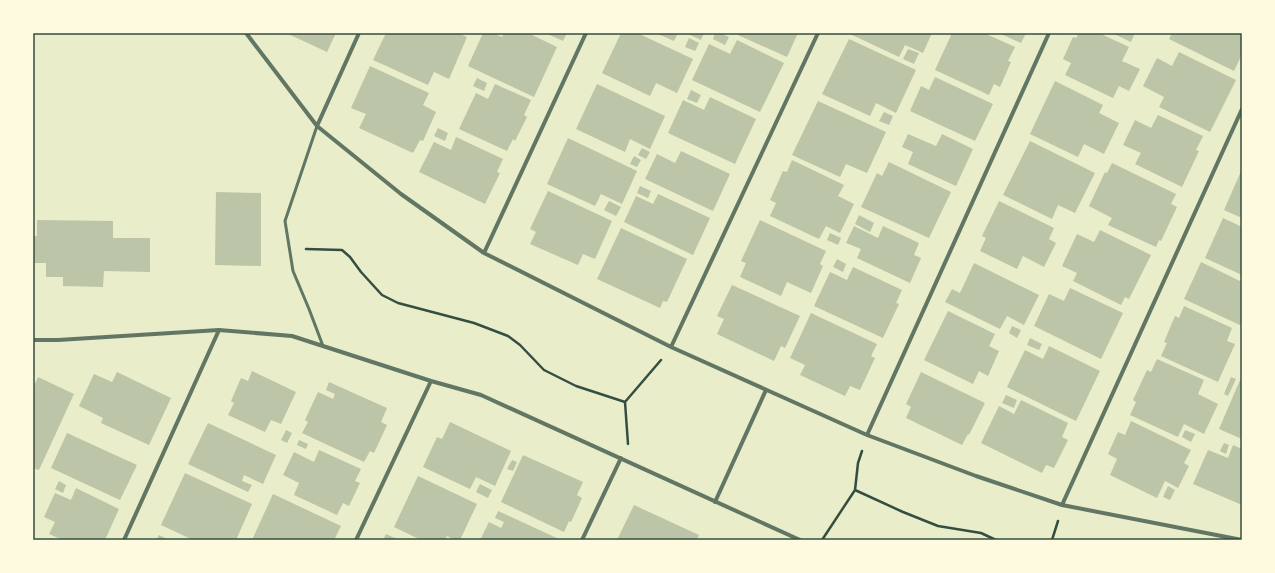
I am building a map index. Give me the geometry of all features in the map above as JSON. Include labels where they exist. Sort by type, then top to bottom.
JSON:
[{"type":"street","points":[[246,33],[317,126],[402,194],[484,253],[671,347],[868,435],[976,476],[1062,505],[1242,540]]},
{"type":"street","points":[[317,126],[359,33]]},
{"type":"street","points":[[484,253],[586,33]]},
{"type":"street","points":[[671,347],[818,33]]},
{"type":"street","points":[[868,435],[1049,33]]},
{"type":"street","points":[[1062,505],[1242,109]]},
{"type":"street","points":[[124,540],[219,330]]},
{"type":"street","points":[[33,340],[58,340],[219,330],[292,336],[431,381],[481,395],[800,540]]},
{"type":"street","points":[[356,540],[431,381]]},
{"type":"street","points":[[715,502],[766,390]]},
{"type":"street","points":[[582,540],[620,458]]},
{"type":"lane","points":[[317,126],[285,221],[293,271],[323,346]]},
{"type":"path","points":[[289,248],[342,250],[350,257],[361,272],[382,295],[398,303],[474,323],[508,336],[520,345],[544,370],[576,386],[625,402]]},
{"type":"path","points":[[620,458],[628,444],[625,402],[654,370],[671,347]]},
{"type":"path","points":[[822,540],[855,490],[858,463],[868,435]]},
{"type":"path","points":[[855,490],[938,526],[981,533],[996,540]]},
{"type":"building","points":[[286,33],[336,33],[327,52]]},
{"type":"building","points":[[386,33],[458,33],[467,37],[449,79],[434,72],[428,85],[373,60]]},
{"type":"building","points":[[483,33],[493,33],[502,37],[504,33],[528,33],[557,47],[534,97],[468,66]]},
{"type":"building","points":[[545,33],[567,33],[563,41]]},
{"type":"building","points":[[621,33],[637,33],[693,59],[677,93],[656,83],[650,96],[602,73]]},
{"type":"building","points":[[656,33],[678,33],[674,41]]},
{"type":"building","points":[[686,33],[704,33],[701,40]]},
{"type":"building","points":[[715,33],[720,33],[729,37],[725,45],[713,39]]},
{"type":"building","points":[[739,33],[798,33],[787,57],[738,35]]},
{"type":"building","points":[[932,33],[923,53],[905,45],[899,57],[850,34]]},
{"type":"building","points":[[952,33],[984,33],[1015,47],[1008,61],[1011,62],[1000,87],[994,84],[989,95],[935,70]]},
{"type":"building","points":[[999,33],[1026,33],[1021,43]]},
{"type":"building","points":[[1079,33],[1099,33],[1129,47],[1122,61],[1140,69],[1129,91],[1119,86],[1113,98],[1065,75],[1071,63],[1063,59],[1073,37],[1076,38]]},
{"type":"building","points":[[1112,33],[1135,33],[1131,42]]},
{"type":"building","points":[[1172,33],[1242,33],[1242,54],[1234,71],[1169,39]]},
{"type":"building","points":[[689,38],[699,43],[695,51],[685,47]]},
{"type":"building","points":[[849,39],[916,70],[896,113],[876,103],[870,116],[822,94]]},
{"type":"building","points":[[737,40],[784,63],[760,112],[692,80],[709,44],[730,54]]},
{"type":"building","points":[[908,49],[919,53],[914,64],[903,59]]},
{"type":"building","points":[[1179,52],[1236,80],[1210,132],[1159,107],[1164,97],[1143,86],[1157,58],[1172,66]]},
{"type":"building","points":[[370,66],[429,93],[423,105],[436,112],[423,141],[420,140],[413,153],[359,128],[366,114],[351,108]]},
{"type":"building","points":[[935,77],[993,104],[975,141],[910,111],[921,86],[929,90]]},
{"type":"building","points":[[477,78],[487,83],[484,91],[473,86]]},
{"type":"building","points":[[1055,81],[1103,105],[1099,113],[1119,123],[1104,154],[1084,144],[1078,157],[1030,134]]},
{"type":"building","points":[[495,84],[531,100],[524,115],[527,117],[515,141],[513,139],[507,151],[459,129],[476,93],[488,99]]},
{"type":"building","points":[[597,84],[665,116],[650,149],[630,139],[625,152],[576,129]]},
{"type":"building","points":[[691,90],[701,95],[697,103],[687,99]]},
{"type":"building","points":[[710,97],[756,119],[735,164],[668,133],[683,100],[704,110]]},
{"type":"building","points":[[818,101],[886,132],[867,173],[846,164],[840,177],[792,155]]},
{"type":"building","points":[[884,112],[893,116],[889,125],[879,121]]},
{"type":"building","points":[[1158,115],[1203,136],[1196,150],[1199,151],[1182,187],[1135,164],[1141,153],[1123,145],[1135,120],[1151,128]]},
{"type":"building","points":[[438,128],[448,133],[445,141],[434,136]]},
{"type":"building","points":[[908,134],[936,146],[942,134],[973,149],[956,186],[908,164],[913,152],[902,147]]},
{"type":"building","points":[[456,137],[503,159],[497,172],[500,173],[485,204],[419,172],[434,142],[451,150]]},
{"type":"building","points":[[568,138],[637,171],[622,204],[601,194],[595,206],[547,184]]},
{"type":"building","points":[[1030,141],[1095,173],[1075,213],[1058,205],[1052,219],[1003,195]]},
{"type":"building","points":[[642,148],[650,152],[646,159],[638,155]]},
{"type":"building","points":[[681,151],[730,174],[713,211],[645,179],[657,154],[675,163]]},
{"type":"building","points":[[634,156],[641,160],[637,167],[630,164]]},
{"type":"building","points":[[792,160],[844,185],[838,196],[854,204],[840,233],[826,226],[819,239],[770,216],[776,203],[770,200],[783,171],[787,172]]},
{"type":"building","points":[[889,162],[951,192],[929,238],[861,207],[877,173],[882,176]]},
{"type":"building","points":[[1112,163],[1176,194],[1171,204],[1177,207],[1161,241],[1159,240],[1156,247],[1108,225],[1112,218],[1089,206],[1105,172],[1107,173]]},
{"type":"building","points":[[1242,169],[1242,218],[1224,210]]},
{"type":"building","points":[[640,186],[651,191],[648,198],[637,193]]},
{"type":"building","points":[[548,191],[612,221],[595,259],[583,254],[578,265],[530,244],[536,232],[530,229]]},
{"type":"building","points":[[216,192],[261,193],[261,266],[215,265]]},
{"type":"building","points":[[658,194],[710,218],[693,255],[624,222],[636,196],[653,204]]},
{"type":"building","points":[[609,201],[621,207],[616,216],[604,210]]},
{"type":"building","points":[[999,201],[1054,228],[1049,239],[1056,243],[1044,267],[1023,256],[1017,269],[980,251],[986,238],[982,236]]},
{"type":"building","points":[[859,215],[874,223],[870,232],[855,224]]},
{"type":"building","points":[[1223,218],[1242,227],[1242,275],[1205,258]]},
{"type":"building","points":[[37,220],[113,221],[113,238],[150,238],[150,272],[104,271],[103,287],[63,286],[63,277],[46,277],[46,263],[33,263],[33,236],[37,236]]},
{"type":"building","points":[[760,220],[826,251],[820,264],[823,266],[811,293],[787,282],[781,296],[740,277],[746,263],[741,261]]},
{"type":"building","points":[[854,226],[878,238],[883,226],[919,243],[914,255],[921,258],[910,283],[857,258],[861,249],[846,243]]},
{"type":"building","points":[[621,228],[687,259],[667,302],[663,301],[660,308],[597,279]]},
{"type":"building","points":[[1100,230],[1151,255],[1129,299],[1125,297],[1121,305],[1073,281],[1077,273],[1062,266],[1077,234],[1094,242]]},
{"type":"building","points":[[830,233],[841,238],[838,245],[827,240]]},
{"type":"building","points":[[837,259],[846,264],[843,272],[833,267]]},
{"type":"building","points":[[1201,262],[1242,282],[1242,326],[1184,299]]},
{"type":"building","points":[[974,263],[1039,295],[1024,325],[1007,316],[1000,329],[945,302],[952,289],[960,293]]},
{"type":"building","points":[[853,267],[902,290],[896,303],[899,304],[883,338],[814,306],[830,272],[847,280]]},
{"type":"building","points":[[732,285],[800,316],[785,348],[781,346],[774,361],[717,334],[724,319],[717,316]]},
{"type":"building","points":[[1070,288],[1123,313],[1101,359],[1034,326],[1049,294],[1064,301]]},
{"type":"building","points":[[1184,306],[1232,328],[1227,341],[1235,344],[1218,382],[1161,356],[1167,343],[1164,342],[1175,316],[1179,318]]},
{"type":"building","points":[[948,311],[995,334],[989,346],[999,351],[988,376],[979,371],[973,384],[924,360]]},
{"type":"building","points":[[811,313],[877,344],[871,356],[875,358],[860,390],[850,386],[845,396],[800,375],[805,365],[790,358]]},
{"type":"building","points":[[1012,326],[1021,330],[1017,338],[1009,333]]},
{"type":"building","points":[[1030,338],[1042,344],[1039,350],[1027,345]]},
{"type":"building","points":[[1049,346],[1100,371],[1076,421],[1007,387],[1025,350],[1043,359]]},
{"type":"building","points":[[1157,359],[1204,380],[1198,394],[1218,404],[1204,434],[1184,424],[1178,437],[1130,415],[1136,402],[1133,400],[1147,370],[1151,372]]},
{"type":"building","points":[[252,371],[296,392],[281,424],[271,420],[265,432],[228,415],[234,403],[231,401],[241,378],[248,381]]},
{"type":"building","points":[[117,372],[171,398],[149,445],[101,423],[103,418],[79,406],[94,374],[112,382]]},
{"type":"building","points":[[921,372],[985,403],[969,435],[968,434],[962,445],[906,418],[911,407],[906,404]]},
{"type":"building","points":[[38,377],[74,394],[39,470],[33,468],[33,388]]},
{"type":"building","points":[[1231,377],[1236,379],[1228,396],[1224,394]]},
{"type":"building","points":[[1240,380],[1242,381],[1242,439],[1219,429]]},
{"type":"building","points":[[329,382],[387,408],[381,422],[387,425],[374,453],[370,451],[364,462],[302,433],[308,422],[305,420],[318,392],[333,399],[335,394],[326,390]]},
{"type":"building","points":[[1006,395],[1017,400],[1014,408],[1002,403]]},
{"type":"building","points":[[1021,400],[1068,423],[1062,437],[1068,440],[1054,468],[1046,465],[1042,473],[981,443],[999,406],[1014,414]]},
{"type":"building","points":[[1131,421],[1191,450],[1184,463],[1189,466],[1178,488],[1165,481],[1157,498],[1110,475],[1117,459],[1108,454],[1118,432],[1125,435]]},
{"type":"building","points":[[450,422],[511,451],[495,486],[476,477],[470,489],[423,467],[437,437],[442,439]]},
{"type":"building","points":[[208,423],[276,455],[263,484],[244,475],[242,481],[252,485],[248,492],[188,464]]},
{"type":"building","points":[[286,430],[292,433],[287,443],[281,440]]},
{"type":"building","points":[[1185,430],[1195,434],[1191,442],[1182,437]]},
{"type":"building","points":[[67,433],[137,465],[120,500],[51,468]]},
{"type":"building","points":[[299,440],[308,444],[306,449],[297,445]]},
{"type":"building","points":[[1224,443],[1229,445],[1226,454],[1220,451]]},
{"type":"building","points":[[1233,445],[1242,449],[1242,505],[1193,484],[1208,450],[1228,458]]},
{"type":"building","points":[[319,450],[361,469],[355,481],[360,483],[349,506],[343,503],[337,515],[294,495],[299,483],[283,475],[294,452],[314,462]]},
{"type":"building","points":[[523,455],[583,482],[577,495],[582,498],[571,522],[569,521],[564,532],[501,502]]},
{"type":"building","points":[[512,460],[517,462],[513,471],[507,469]]},
{"type":"building","points":[[185,473],[252,504],[236,540],[193,540],[161,525]]},
{"type":"building","points":[[418,476],[477,504],[460,540],[454,540],[447,536],[445,540],[421,540],[394,527]]},
{"type":"building","points":[[59,481],[66,485],[63,493],[55,489]]},
{"type":"building","points":[[480,484],[492,490],[488,498],[476,492]]},
{"type":"building","points":[[1168,486],[1175,490],[1170,500],[1163,497]]},
{"type":"building","points":[[76,488],[119,509],[105,540],[63,540],[49,534],[55,522],[44,517],[55,493],[71,500]]},
{"type":"building","points":[[273,494],[341,526],[334,540],[252,540]]},
{"type":"building","points":[[634,505],[699,535],[697,540],[617,540]]},
{"type":"building","points":[[498,511],[561,540],[480,540],[489,522],[501,528],[504,522],[495,518]]},
{"type":"building","points":[[386,534],[399,540],[383,540]]},
{"type":"building","points":[[159,535],[169,540],[156,540]]}]
